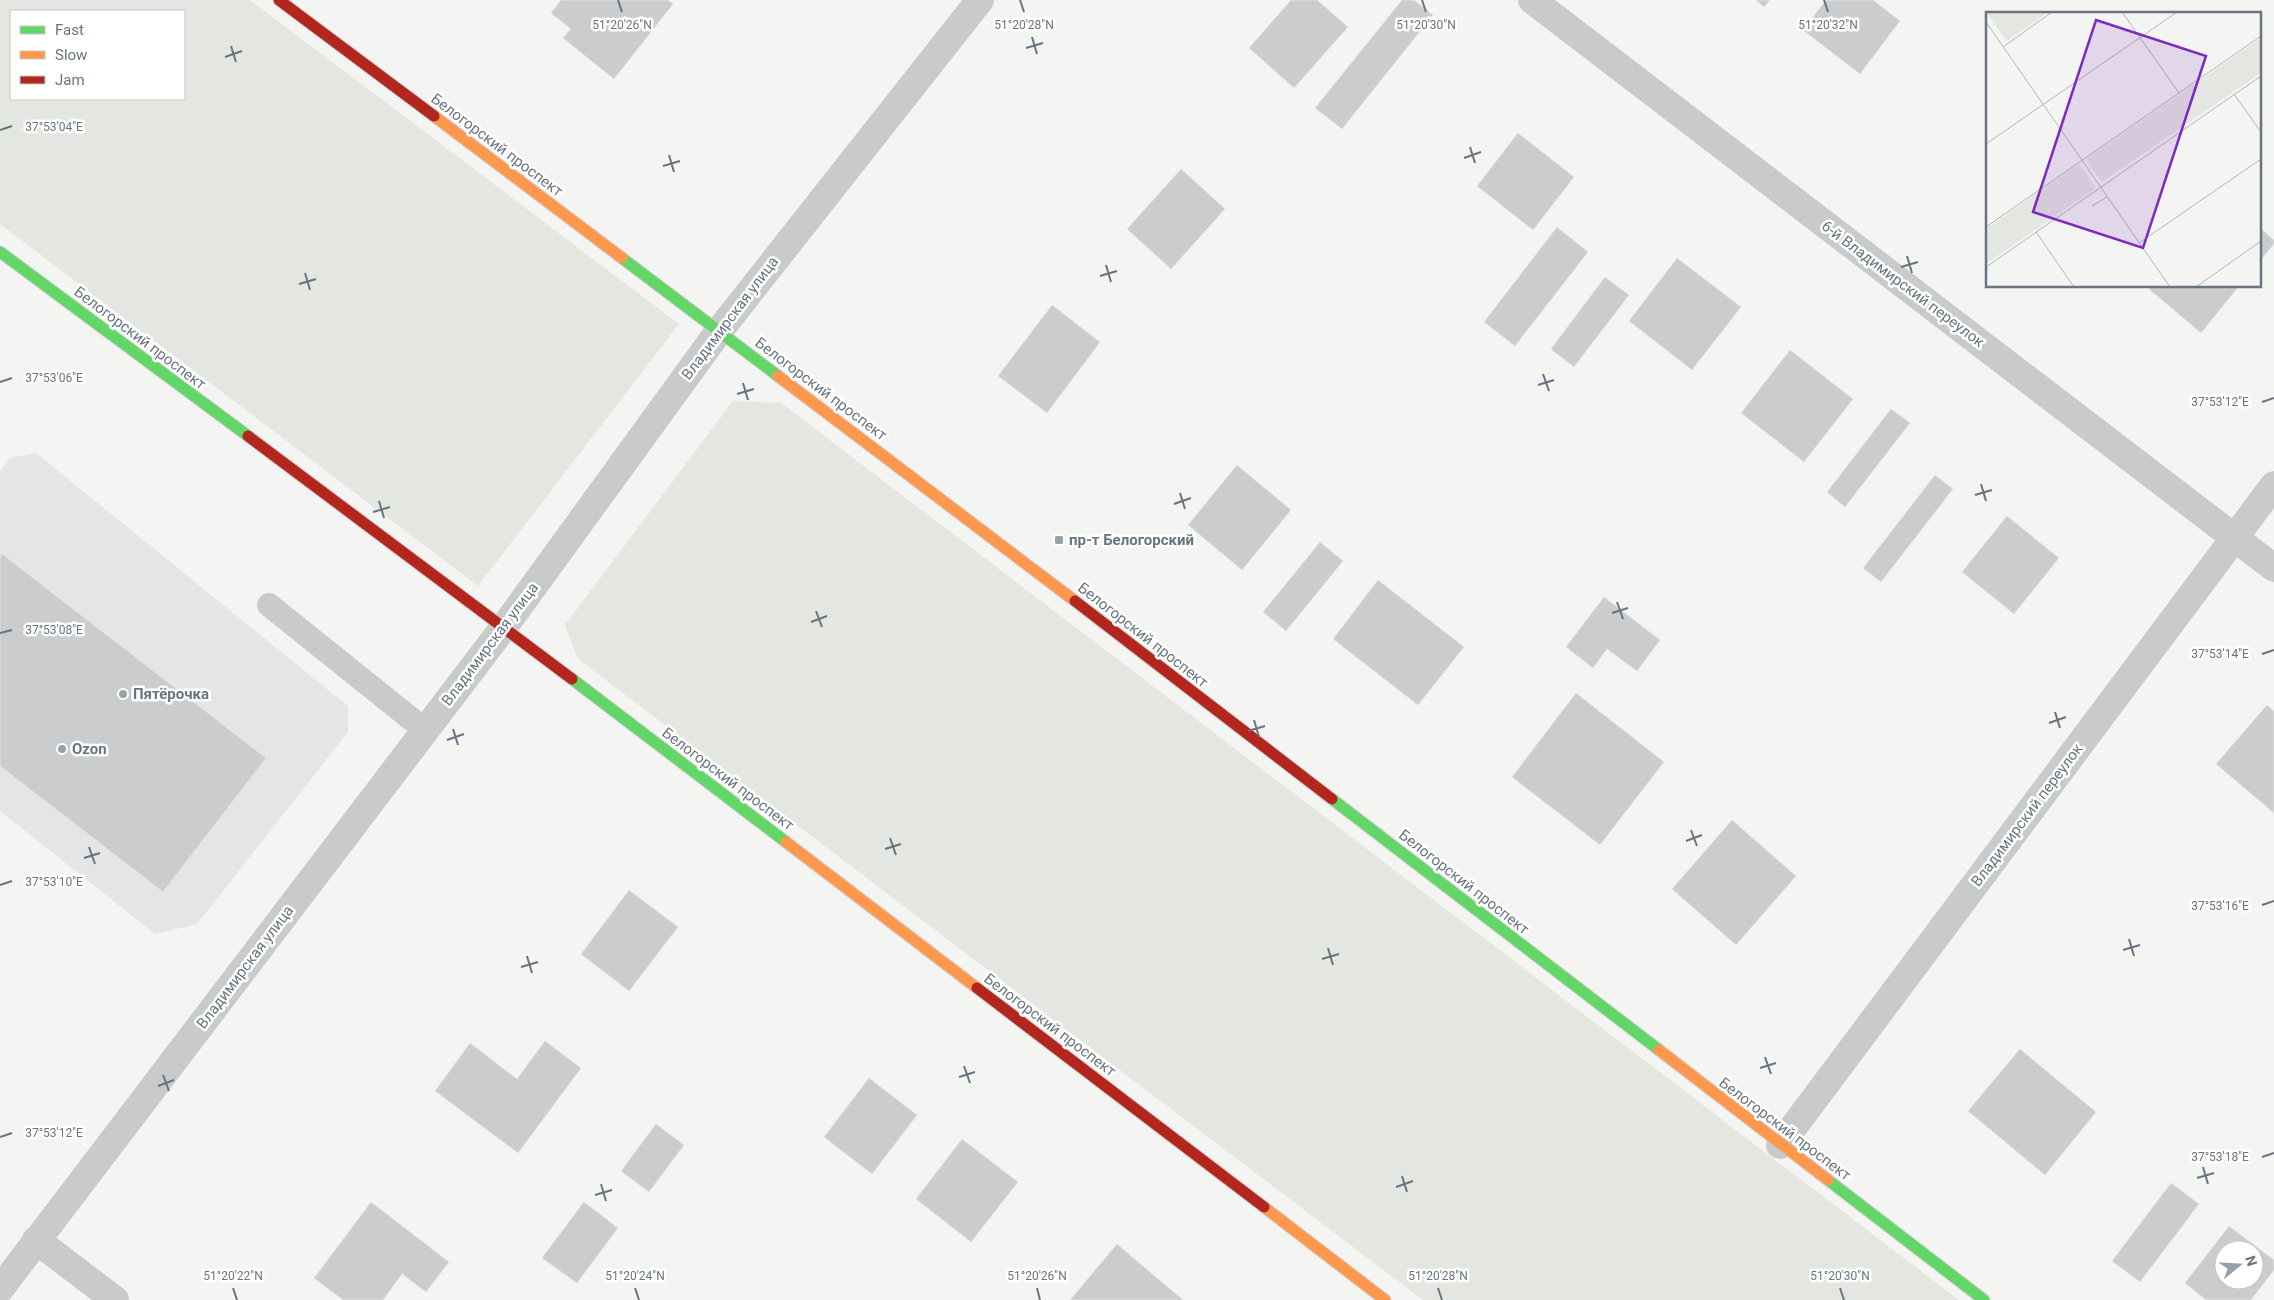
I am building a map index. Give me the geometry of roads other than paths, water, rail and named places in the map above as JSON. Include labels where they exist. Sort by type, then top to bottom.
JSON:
[{"type":"street","name":"Белогорский проспект","points":[[278,0],[719,331],[1984,1300]]},
{"type":"street","name":"Владимирская улица","points":[[0,1289],[504,627],[719,331],[980,0]]},
{"type":"street","name":"6-й Владимирский переулок","points":[[1532,0],[2274,568]]},
{"type":"street","name":"Белогорский проспект","points":[[0,252],[504,627],[1385,1300]]},
{"type":"street","name":"Владимирский переулок","points":[[1780,1145],[2274,485]]},
{"type":"street","points":[[36,1240],[115,1300]]},
{"type":"lane","points":[[269,605],[425,730]]},
{"type":"place","name":"пр-т Белогорский","points":[[1059,540]]},
{"type":"place","name":"Пятёрочка","points":[[123,694]]},
{"type":"place","name":"Ozon","points":[[62,749]]}]
